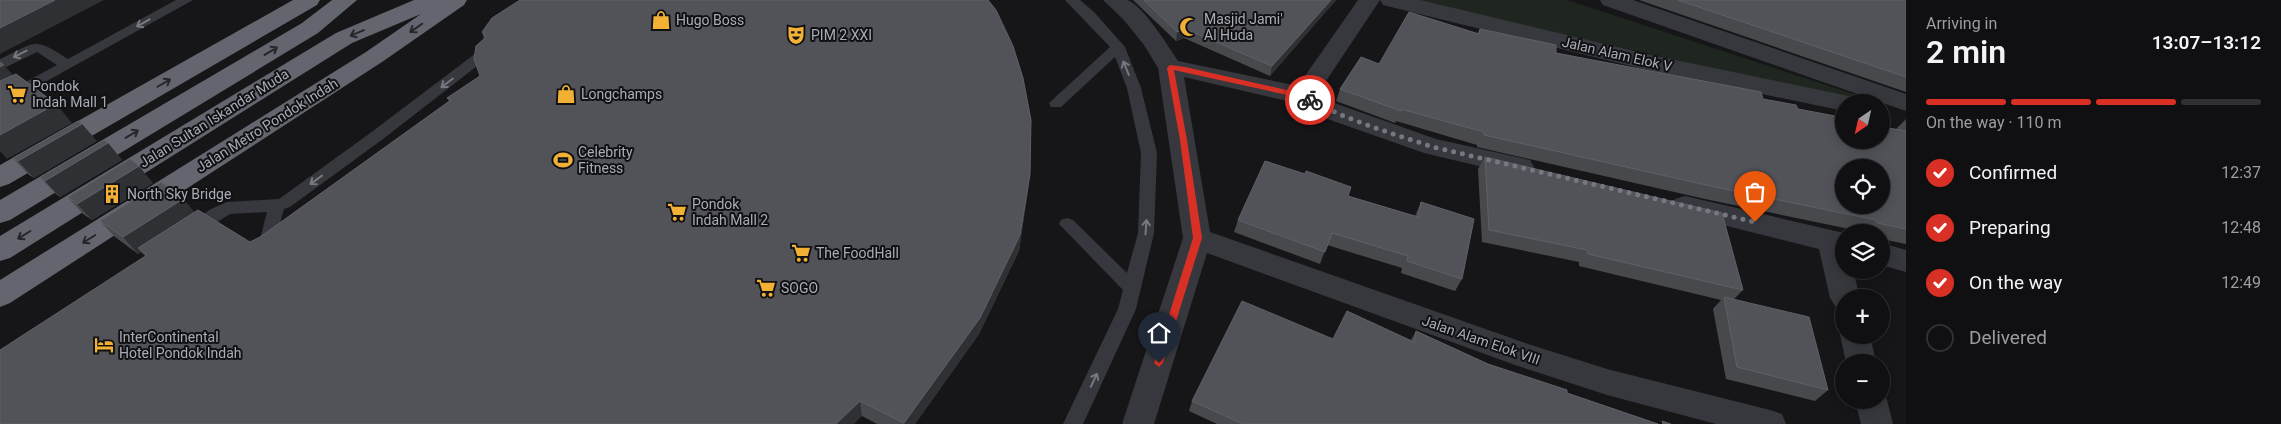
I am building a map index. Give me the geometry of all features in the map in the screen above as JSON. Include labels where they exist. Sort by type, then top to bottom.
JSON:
[{"type":"highway","points":[[0,177],[309,0]]},
{"type":"highway","name":"Jalan Sultan Iskandar Muda","points":[[0,213],[310,28],[346,0]]},
{"type":"highway","name":"Jalan Sultan Iskandar Muda","points":[[0,250],[344,38],[434,0]]},
{"type":"highway","name":"Jalan Metro Pondok Indah","points":[[0,295],[374,57],[456,0]]},
{"type":"street","points":[[1114,0],[1131,14],[1154,41],[1170,68],[1183,140],[1197,238],[1138,424]]},
{"type":"street","points":[[1304,96],[1369,0]]},
{"type":"street","name":"Jalan Alam Elok V","points":[[1391,0],[1647,62],[1835,101]]},
{"type":"street","points":[[1611,0],[1906,103]]},
{"type":"street","points":[[1170,68],[1185,69],[1304,96],[1328,110],[1433,147],[1547,173]]},
{"type":"street","points":[[1890,111],[1906,114]]},
{"type":"street","points":[[1660,200],[1835,242]]},
{"type":"street","name":"Jalan Alam Elok VIII","points":[[1197,238],[1526,356],[1625,387],[1770,424]]},
{"type":"street","points":[[1890,257],[1906,261]]},
{"type":"street","points":[[1873,409],[1877,424]]},
{"type":"lane","points":[[0,102],[186,0]]},
{"type":"lane","points":[[1072,0],[1089,15],[1118,47],[1134,88],[1150,153],[1146,233],[1133,289],[1127,309],[1074,424]]},
{"type":"lane","points":[[1056,103],[1118,47]]},
{"type":"lane","points":[[0,65],[36,48],[41,48],[67,65]]},
{"type":"lane","points":[[177,240],[223,209],[235,206],[277,206],[284,203],[486,53]]},
{"type":"lane","points":[[266,247],[277,206]]},
{"type":"lane","points":[[1067,224],[1133,289]]},
{"type":"shaded area","points":[[1412,0],[1567,0],[1854,94],[1835,94],[1835,96]]},
{"type":"building","points":[[0,0],[55,0],[0,28]]},
{"type":"building","name":"Pondok Indah Mall 2","points":[[520,0],[988,0],[996,10],[1013,46],[1023,78],[1031,120],[1030,174],[1020,235],[980,318],[904,423],[860,401],[836,424],[0,424],[0,350],[147,255],[138,248],[198,210],[250,242],[260,237],[451,100],[447,98],[480,76],[474,59],[476,46],[486,37],[482,32],[492,18]]},
{"type":"building","points":[[1144,0],[1331,0],[1272,66],[1186,29],[1177,32]]},
{"type":"building","points":[[1678,0],[1906,0],[1906,77]]},
{"type":"building","points":[[1409,12],[1479,34],[1480,29],[1556,45],[1556,53],[1761,92],[1763,99],[1796,105],[1798,109],[1835,116],[1835,149],[1890,149],[1890,128],[1906,131],[1906,229],[1847,214],[1890,214],[1890,159],[1835,159],[1835,212],[1715,187],[1484,135],[1484,132],[1401,109],[1401,111],[1340,89],[1361,57],[1379,64]]},
{"type":"building","points":[[16,74],[56,104],[0,135],[0,81]]},
{"type":"building","points":[[78,121],[82,124],[18,161],[13,158]]},
{"type":"building","points":[[104,140],[108,143],[45,181],[40,177]]},
{"type":"building","points":[[1485,157],[1722,213],[1743,290],[1588,254],[1587,250],[1489,230]]},
{"type":"building","points":[[130,159],[139,166],[77,204],[68,197]]},
{"type":"building","points":[[1265,161],[1305,174],[1306,171],[1351,187],[1348,196],[1418,217],[1421,202],[1474,219],[1462,279],[1407,261],[1408,256],[1332,233],[1325,252],[1238,220]]},
{"type":"building","points":[[161,182],[183,199],[123,237],[100,221]]},
{"type":"building","points":[[1724,297],[1809,317],[1828,390],[1737,367]]},
{"type":"building","points":[[1242,301],[1333,339],[1347,311],[1414,342],[1416,331],[1488,364],[1567,390],[1567,393],[1658,424],[1243,424],[1192,401]]},
{"type":"way so far","points":[[1310,100],[1328,110],[1433,147],[1755,222]]},
{"type":"place","name":"Hugo Boss","points":[[661,20]]},
{"type":"place","name":"Masjid Jami' Al Huda","points":[[1189,27]]},
{"type":"place","name":"PIM 2 XXI","points":[[796,35]]},
{"type":"place","name":"Pondok Indah Mall 1","points":[[17,94]]},
{"type":"place","name":"Longchamps","points":[[566,94]]},
{"type":"place","name":"Celebrity Fitness","points":[[563,160]]},
{"type":"place","name":"North Sky Bridge","points":[[112,194]]},
{"type":"place","name":"Pondok Indah Mall 2","points":[[677,212]]},
{"type":"place","name":"The FoodHall","points":[[801,253]]},
{"type":"place","name":"SOGO","points":[[766,288]]},
{"type":"place","name":"InterContinental Hotel Pondok Indah","points":[[104,345]]},
{"type":"route","points":[[1159,363],[1197,238],[1183,140],[1170,68],[1185,69],[1304,96],[1310,100]]}]
